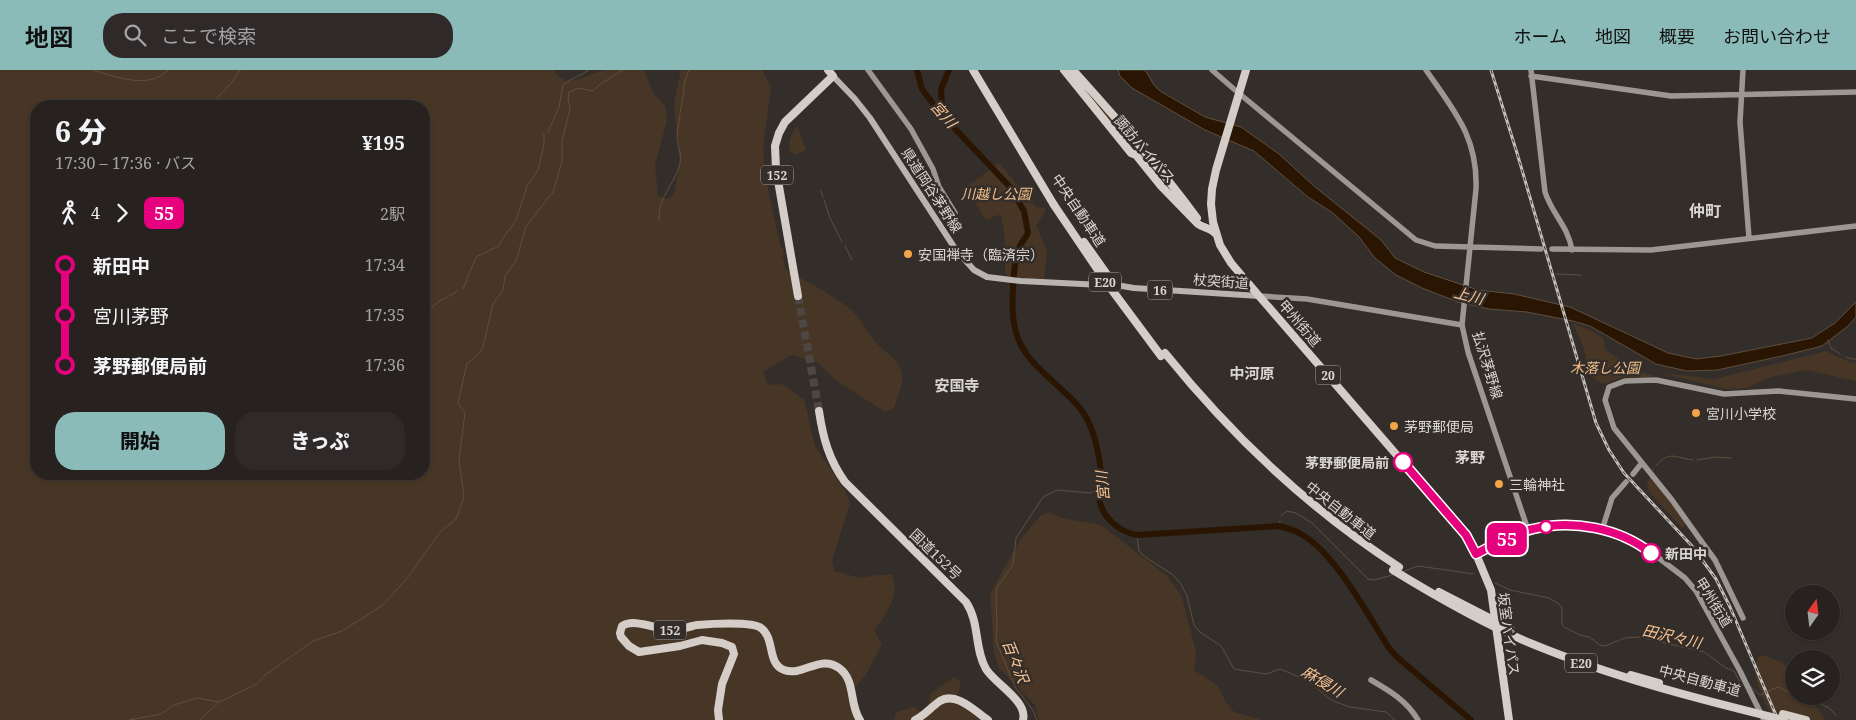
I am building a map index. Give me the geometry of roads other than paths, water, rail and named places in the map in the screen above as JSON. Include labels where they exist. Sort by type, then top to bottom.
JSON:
[{"type":"highway","name":"中央自動車道","points":[[973,70],[979,75],[1056,204],[1163,354],[1214,418],[1268,472],[1319,516],[1396,568],[1481,621],[1558,654],[1643,684],[1784,718],[1806,720]]},
{"type":"highway","name":"諏訪バイパス","points":[[1064,70],[1131,153],[1136,155],[1161,186],[1198,224],[1203,228],[1212,230],[1216,234]]},
{"type":"highway","name":"諏訪バイパス","points":[[1073,70],[1142,148],[1198,219],[1206,224],[1213,222]]},
{"type":"highway","name":"甲州街道","points":[[1246,70],[1212,189],[1213,222],[1220,245],[1259,296],[1466,535],[1476,554]]},
{"type":"highway","name":"152","points":[[798,296],[776,169],[775,146],[779,133],[786,122],[831,73]]},
{"type":"highway","name":"国道152号","points":[[819,411],[827,450],[836,471],[962,597],[974,618],[984,664],[994,678],[1020,704],[1024,714],[1023,720]]},
{"type":"highway","name":"坂室バイパス","points":[[1476,554],[1491,590],[1509,720]]},
{"type":"highway","name":"152","points":[[719,720],[718,710],[722,684],[734,654],[732,647],[722,643],[702,640],[680,646],[639,652],[624,642],[620,633],[622,626],[628,623],[635,623],[668,630],[718,624],[759,626],[766,633],[771,643],[775,662],[784,670],[801,670],[823,663],[839,668],[848,680],[856,713],[860,720]]},
{"type":"highway","points":[[915,720],[940,701],[951,698],[962,702],[988,720]]},
{"type":"main road","name":"県道岡谷茅野線","points":[[831,73],[870,118],[956,250],[974,270],[984,276],[994,278],[1062,283]]},
{"type":"main road","name":"杖突街道","points":[[1062,283],[1259,296]]},
{"type":"street","points":[[868,70],[911,129],[933,169],[939,187],[955,213]]},
{"type":"street","points":[[1212,70],[1235,90]]},
{"type":"street","name":"払沢茅野線","points":[[1426,70],[1461,122],[1473,151],[1477,172],[1462,326],[1468,352],[1528,530]]},
{"type":"street","points":[[1743,70],[1740,122],[1749,238]]},
{"type":"street","points":[[1572,250],[1569,237],[1549,203],[1545,192],[1531,73],[1671,96],[1856,92]]},
{"type":"street","points":[[1241,95],[1416,240],[1435,246],[1541,249]]},
{"type":"street","points":[[1552,249],[1642,250],[1856,226]]},
{"type":"street","points":[[1259,296],[1306,299],[1462,326]]},
{"type":"street","points":[[1743,618],[1715,560],[1672,500],[1641,464],[1614,428],[1605,400],[1609,387],[1618,382],[1656,380],[1724,394],[1778,392],[1856,399]]},
{"type":"street","points":[[1633,474],[1641,464]]},
{"type":"street","points":[[1602,530],[1612,498],[1626,482]]},
{"type":"street","name":"甲州街道","points":[[1476,554],[1528,530],[1572,525],[1602,530],[1622,537],[1647,550],[1685,578],[1696,591],[1740,671],[1764,720]]},
{"type":"street","points":[[1371,680],[1395,695],[1409,707],[1418,720]]},
{"type":"water","name":"上川","points":[[1118,70],[1145,70],[1160,91],[1205,117],[1241,127],[1279,154],[1315,187],[1381,240],[1395,258],[1424,272],[1478,290],[1514,294],[1570,307],[1668,353],[1696,359],[1721,356],[1812,338],[1835,323],[1856,302],[1856,317],[1848,326],[1822,346],[1717,370],[1687,371],[1656,364],[1590,326],[1527,312],[1489,309],[1458,302],[1422,288],[1396,275],[1375,258],[1359,237],[1333,213],[1308,197],[1254,151],[1205,130],[1132,88],[1120,76]]},
{"type":"waterway","points":[[93,70],[142,81],[161,76],[168,70]]},
{"type":"waterway","points":[[216,100],[234,80],[240,70]]},
{"type":"waterway","points":[[548,132],[559,107],[563,85],[589,70]]},
{"type":"waterway","points":[[200,720],[219,702],[257,684],[265,675],[313,641],[342,631],[383,605],[408,577],[441,531],[456,519],[464,497],[459,460],[465,413],[458,403],[467,363],[476,357],[483,347],[493,304],[503,290],[505,276],[516,261],[526,226],[553,192],[562,162],[562,141],[570,109],[569,92],[578,88],[593,91],[623,70]]},
{"type":"waterway","points":[[680,113],[684,84],[689,70]]},
{"type":"waterway","name":"百々沢","points":[[917,70],[922,89],[940,113],[1010,187],[1024,211],[1028,233],[1017,255],[1013,287],[1016,333],[1027,355],[1080,408],[1086,418],[1094,435],[1098,453],[1101,474],[1099,497],[1100,504],[1107,517],[1124,531],[1137,535],[1279,526],[1299,533],[1314,543],[1338,570],[1361,602],[1389,648],[1398,658],[1471,720]]},
{"type":"waterway","name":"宮川","points":[[940,113],[942,107],[941,89],[949,70]]},
{"type":"waterway","points":[[659,221],[663,198],[678,171],[680,163],[677,136],[680,116]]},
{"type":"waterway","points":[[463,289],[476,257],[499,246],[516,220],[527,186],[538,170],[544,144],[544,133]]},
{"type":"waterway","points":[[821,191],[823,197]]},
{"type":"waterway","points":[[824,200],[830,218],[842,242]]},
{"type":"waterway","points":[[845,246],[852,260]]},
{"type":"waterway","points":[[1556,274],[1581,275]]},
{"type":"waterway","points":[[430,309],[458,291]]},
{"type":"waterway","points":[[1828,340],[1831,348],[1840,354]]},
{"type":"waterway","points":[[1846,357],[1856,359]]},
{"type":"waterway","points":[[1656,465],[1661,460],[1670,456],[1693,460]]},
{"type":"waterway","points":[[1697,460],[1716,457],[1731,458]]},
{"type":"waterway","name":"百々沢","points":[[1037,720],[1033,710],[1015,687],[996,641],[997,587],[1013,565],[1016,538],[1043,497],[1057,490],[1091,493],[1101,487]]},
{"type":"waterway","name":"田沢々川","points":[[1281,516],[1287,511],[1296,513],[1312,523],[1368,579],[1374,580],[1396,574]]},
{"type":"waterway","name":"田沢々川","points":[[1279,526],[1280,521]]},
{"type":"waterway","name":"麻侵川","points":[[1137,535],[1139,551],[1172,574],[1181,584],[1187,596],[1194,625],[1200,632],[1221,646],[1234,669],[1266,674],[1280,669],[1309,681],[1328,698],[1336,702],[1350,707],[1386,712],[1395,720]]},
{"type":"waterway","name":"田沢々川","points":[[1402,572],[1418,566],[1474,574]]},
{"type":"waterway","name":"田沢々川","points":[[1495,583],[1510,590],[1549,598],[1562,608],[1562,624],[1564,627],[1589,637],[1600,645],[1605,646],[1625,638],[1639,637],[1704,652],[1726,668],[1734,671],[1741,684],[1745,686]]},
{"type":"waterway","name":"田沢々川","points":[[1751,687],[1760,695],[1778,687],[1785,690]]},
{"type":"waterway","points":[[129,720],[161,714],[174,705],[197,698],[219,702]]},
{"type":"waterway","name":"田沢々川","points":[[1822,705],[1828,707],[1836,715]]},
{"type":"tunnel","points":[[798,296],[819,411]]},
{"type":"railway","points":[[1491,70],[1596,423],[1609,450],[1624,473],[1692,546],[1716,579],[1730,607],[1778,720]]},
{"type":"place","name":"安国禅寺（臨済宗）","points":[[908,254]]},
{"type":"place","name":"宮川小学校","points":[[1696,413]]},
{"type":"place","name":"茅野郵便局","points":[[1394,426]]},
{"type":"place","name":"茅野郵便局前","points":[[1403,462]]},
{"type":"place","name":"三輪神社","points":[[1499,484]]},
{"type":"place","name":"新田中","points":[[1651,553]]},
{"type":"district","name":"仲町","points":[[1705,211]]},
{"type":"district","name":"中河原","points":[[1252,373]]},
{"type":"district","name":"安国寺","points":[[957,385]]},
{"type":"district","name":"茅野","points":[[1470,457]]},
{"type":"park label","name":"川越し公園","points":[[996,193]]},
{"type":"park label","name":"木落し公園","points":[[1605,367]]}]
